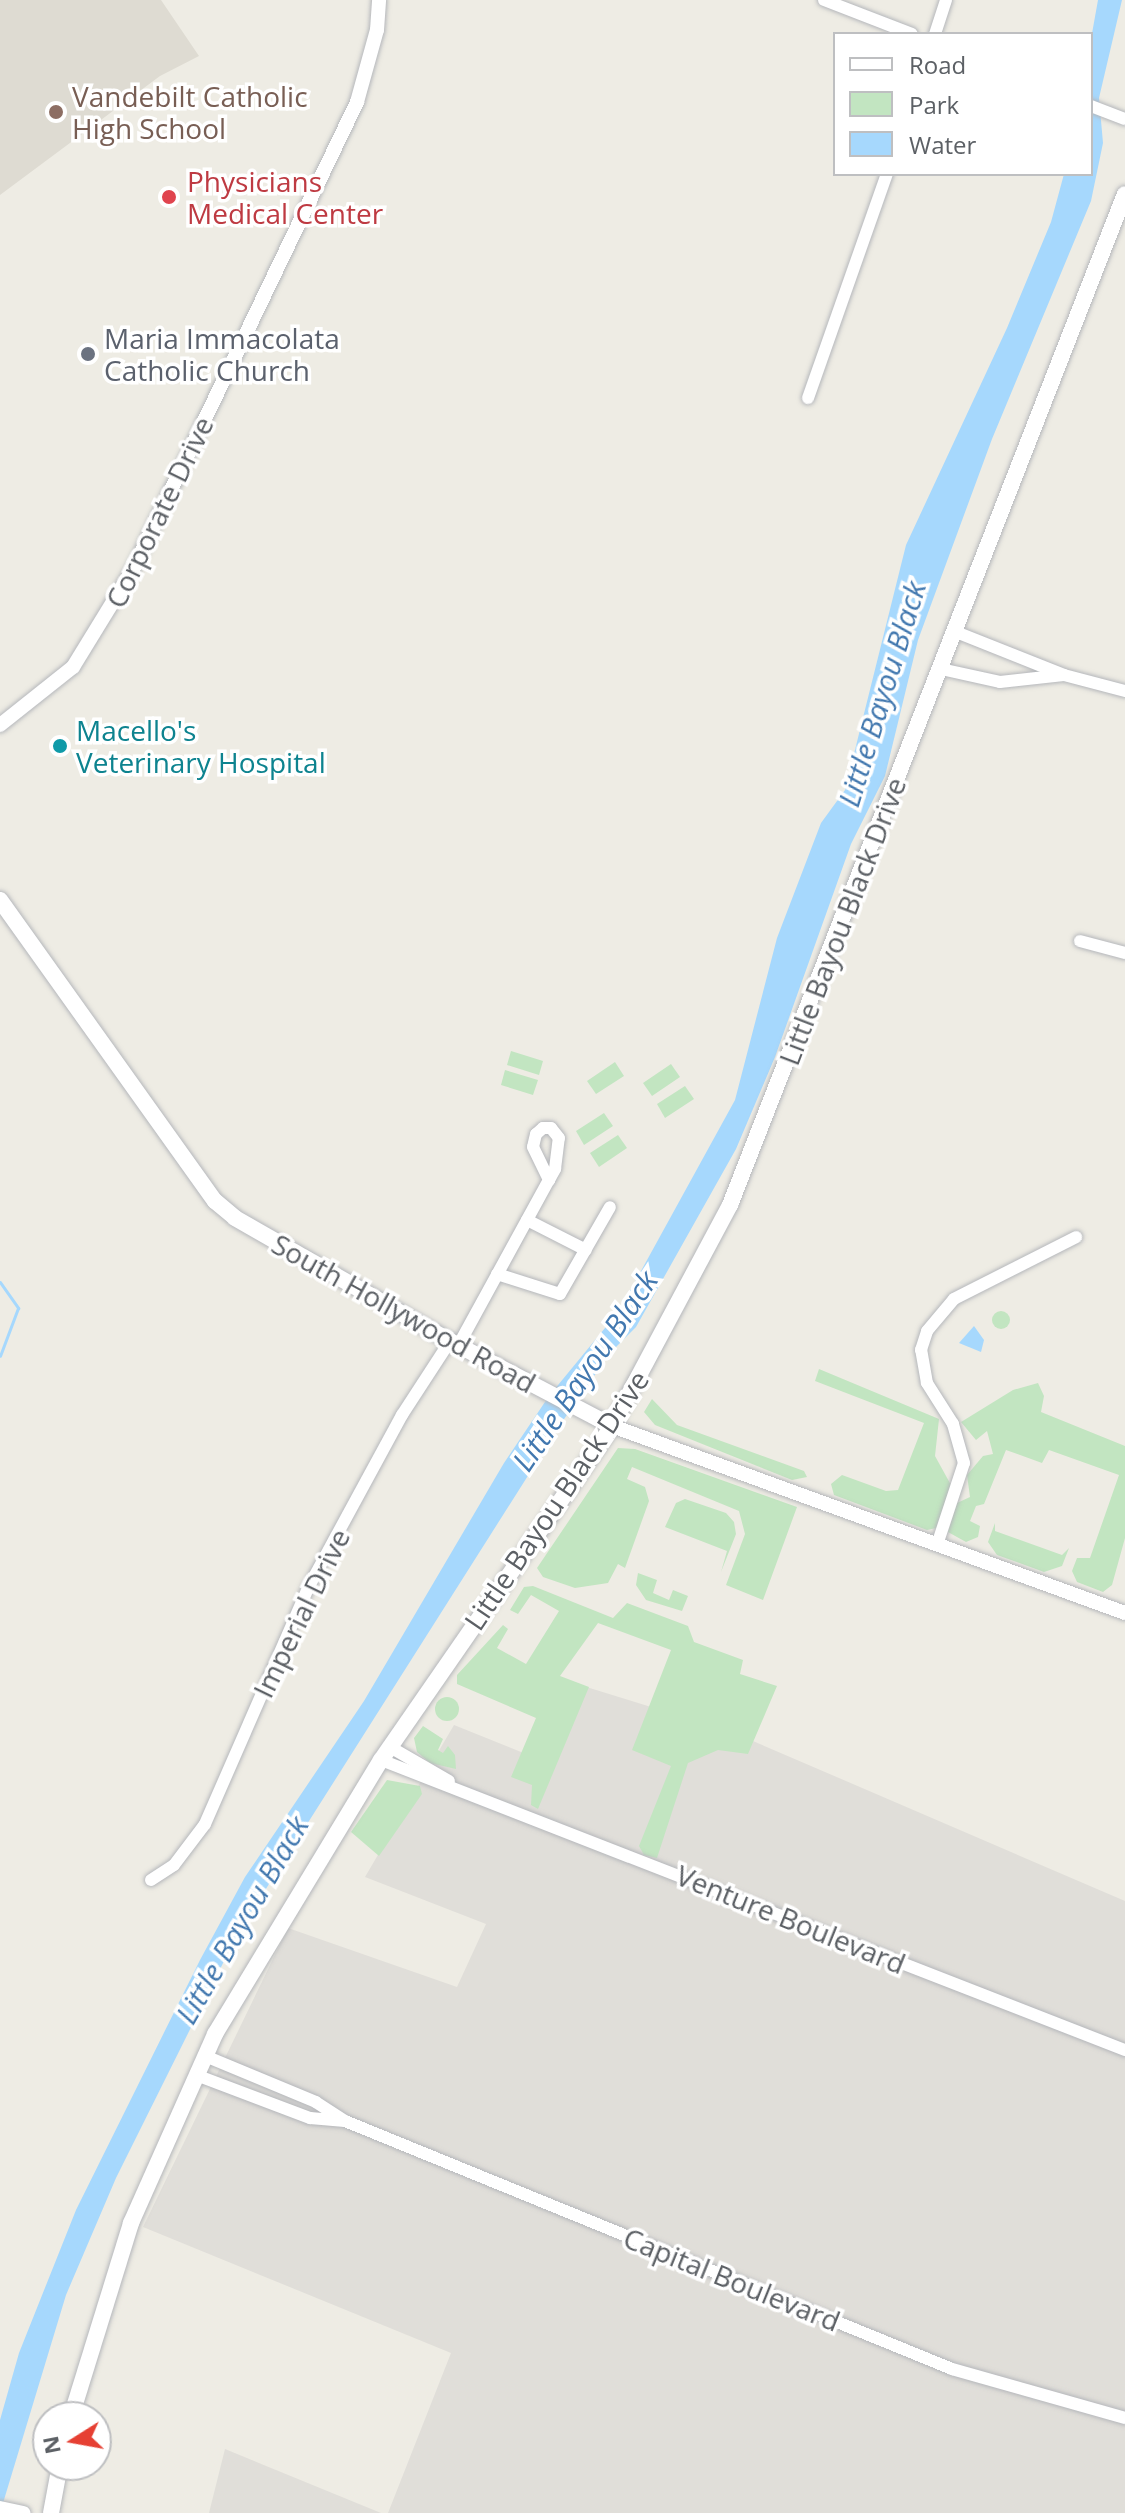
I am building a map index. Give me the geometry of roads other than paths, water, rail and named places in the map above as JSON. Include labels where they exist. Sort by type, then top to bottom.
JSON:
[{"type":"main road","name":"Little Bayou Black Drive","points":[[76,2401],[126,2235],[205,2056],[299,1890],[385,1753],[612,1426],[730,1205],[1125,194]]},
{"type":"main road","name":"South Hollywood Road","points":[[0,900],[215,1201],[235,1218],[454,1344],[612,1426]]},
{"type":"main road","points":[[51,2513],[57,2481]]},
{"type":"street","name":"Corporate Drive","points":[[0,725],[73,667],[133,569],[357,102],[377,30],[379,0]]},
{"type":"street","points":[[824,0],[907,32]]},
{"type":"street","points":[[936,32],[946,0]]},
{"type":"street","points":[[1093,107],[1122,117]]},
{"type":"street","points":[[808,398],[886,176]]},
{"type":"street","points":[[956,632],[1064,675],[1125,691]]},
{"type":"street","points":[[941,669],[1000,682],[1064,675]]},
{"type":"street","points":[[1080,941],[1125,953]]},
{"type":"street","name":"Imperial Drive","points":[[151,1880],[174,1865],[205,1824],[308,1588],[402,1415],[454,1344],[549,1180]]},
{"type":"street","points":[[497,1274],[560,1294],[610,1207]]},
{"type":"street","points":[[527,1220],[586,1250]]},
{"type":"street","points":[[937,1545],[964,1463],[930,1371],[927,1331],[954,1299],[1076,1237]]},
{"type":"street","name":"South Hollywood Road","points":[[612,1426],[1125,1613]]},
{"type":"street","name":"Venture Boulevard","points":[[385,1753],[458,1787],[1125,2050]]},
{"type":"street","name":"Capital Boulevard","points":[[205,2056],[316,2102],[345,2121],[952,2369],[1125,2418]]},
{"type":"street","name":"Capital Boulevard","points":[[196,2075],[310,2118],[345,2121]]},
{"type":"street","points":[[3,2509],[23,2513]]},
{"type":"water","name":"Little Bayou Black","points":[[1098,0],[1122,0],[1099,98],[1103,143],[1091,201],[992,439],[918,640],[885,776],[851,844],[775,1057],[736,1149],[636,1327],[610,1353],[562,1422],[238,1933],[116,2178],[66,2295],[0,2513],[0,2420],[19,2353],[76,2210],[200,1960],[245,1877],[364,1701],[504,1463],[549,1396],[619,1311],[735,1100],[777,938],[821,823],[845,790],[906,545],[1007,328],[1051,222],[1063,176],[1093,176],[1093,32]]},
{"type":"water","points":[[974,1326],[984,1340],[981,1352],[959,1343]]},
{"type":"waterway","points":[[0,1282],[18,1308],[0,1356]]},
{"type":"place","name":"Vandebilt Catholic High School","points":[[56,112]]},
{"type":"place","name":"Physicians Medical Center","points":[[169,197]]},
{"type":"place","name":"Maria Immacolata Catholic Church","points":[[88,354]]},
{"type":"place","name":"Macello's Veterinary Hospital","points":[[60,746]]}]
